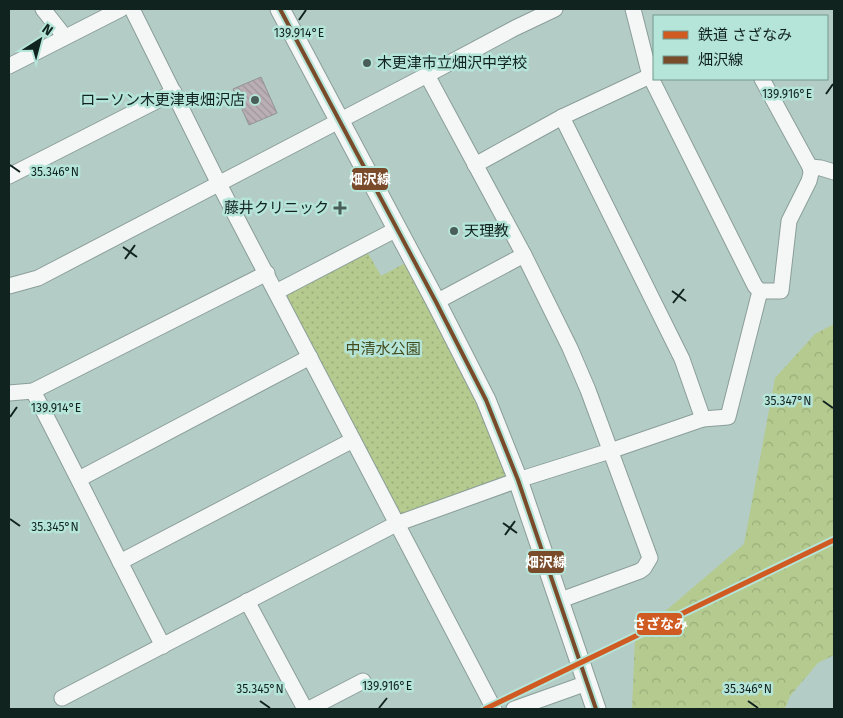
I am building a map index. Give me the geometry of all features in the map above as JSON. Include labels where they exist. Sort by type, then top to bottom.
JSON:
[{"type":"street","points":[[43,9],[66,37]]},
{"type":"street","points":[[9,66],[120,9]]},
{"type":"street","points":[[132,9],[219,184],[494,709]]},
{"type":"street","points":[[280,9],[486,400],[518,480],[596,709]]},
{"type":"street","points":[[9,286],[38,278],[514,28],[555,9]]},
{"type":"street","points":[[475,165],[562,117],[652,75],[633,9]]},
{"type":"street","points":[[427,75],[524,255],[570,348],[588,390],[650,558],[640,571],[558,601]]},
{"type":"street","points":[[654,80],[755,286],[760,291],[781,291],[789,221],[811,174],[810,167],[763,80]]},
{"type":"street","points":[[9,176],[174,92]]},
{"type":"street","points":[[562,117],[682,359],[703,419]]},
{"type":"street","points":[[810,167],[834,172]]},
{"type":"street","points":[[276,292],[397,229]]},
{"type":"street","points":[[436,302],[524,255]]},
{"type":"street","points":[[9,393],[33,391],[267,273]]},
{"type":"street","points":[[62,698],[396,524],[518,480],[703,419],[728,417],[760,291]]},
{"type":"street","points":[[79,479],[310,357]]},
{"type":"street","points":[[33,391],[163,646]]},
{"type":"street","points":[[120,562],[353,440]]},
{"type":"street","points":[[247,601],[305,709]]},
{"type":"street","points":[[309,709],[364,681]]},
{"type":"street","points":[[514,709],[587,683]]},
{"type":"green space","name":"中清水公園","points":[[364,246],[381,276],[413,259],[518,480],[396,524],[276,292]]},
{"type":"green space","points":[[834,324],[834,655],[818,663],[790,696],[785,709],[632,709],[635,637],[744,544],[775,378],[815,334]]},
{"type":"building","points":[[261,77],[277,113],[249,125],[233,89]]},
{"type":"rail line","name":"さざなみ","points":[[485,709],[834,540]]},
{"type":"transit line","name":"畑沢線","points":[[280,9],[486,400],[518,480],[596,709]]},
{"type":"place","name":"木更津市立畑沢中学校","points":[[367,63]]},
{"type":"place","name":"ローソン木更津東畑沢店","points":[[255,100]]},
{"type":"place","name":"藤井クリニック","points":[[340,208]]},
{"type":"place","name":"天理教","points":[[454,231]]}]
